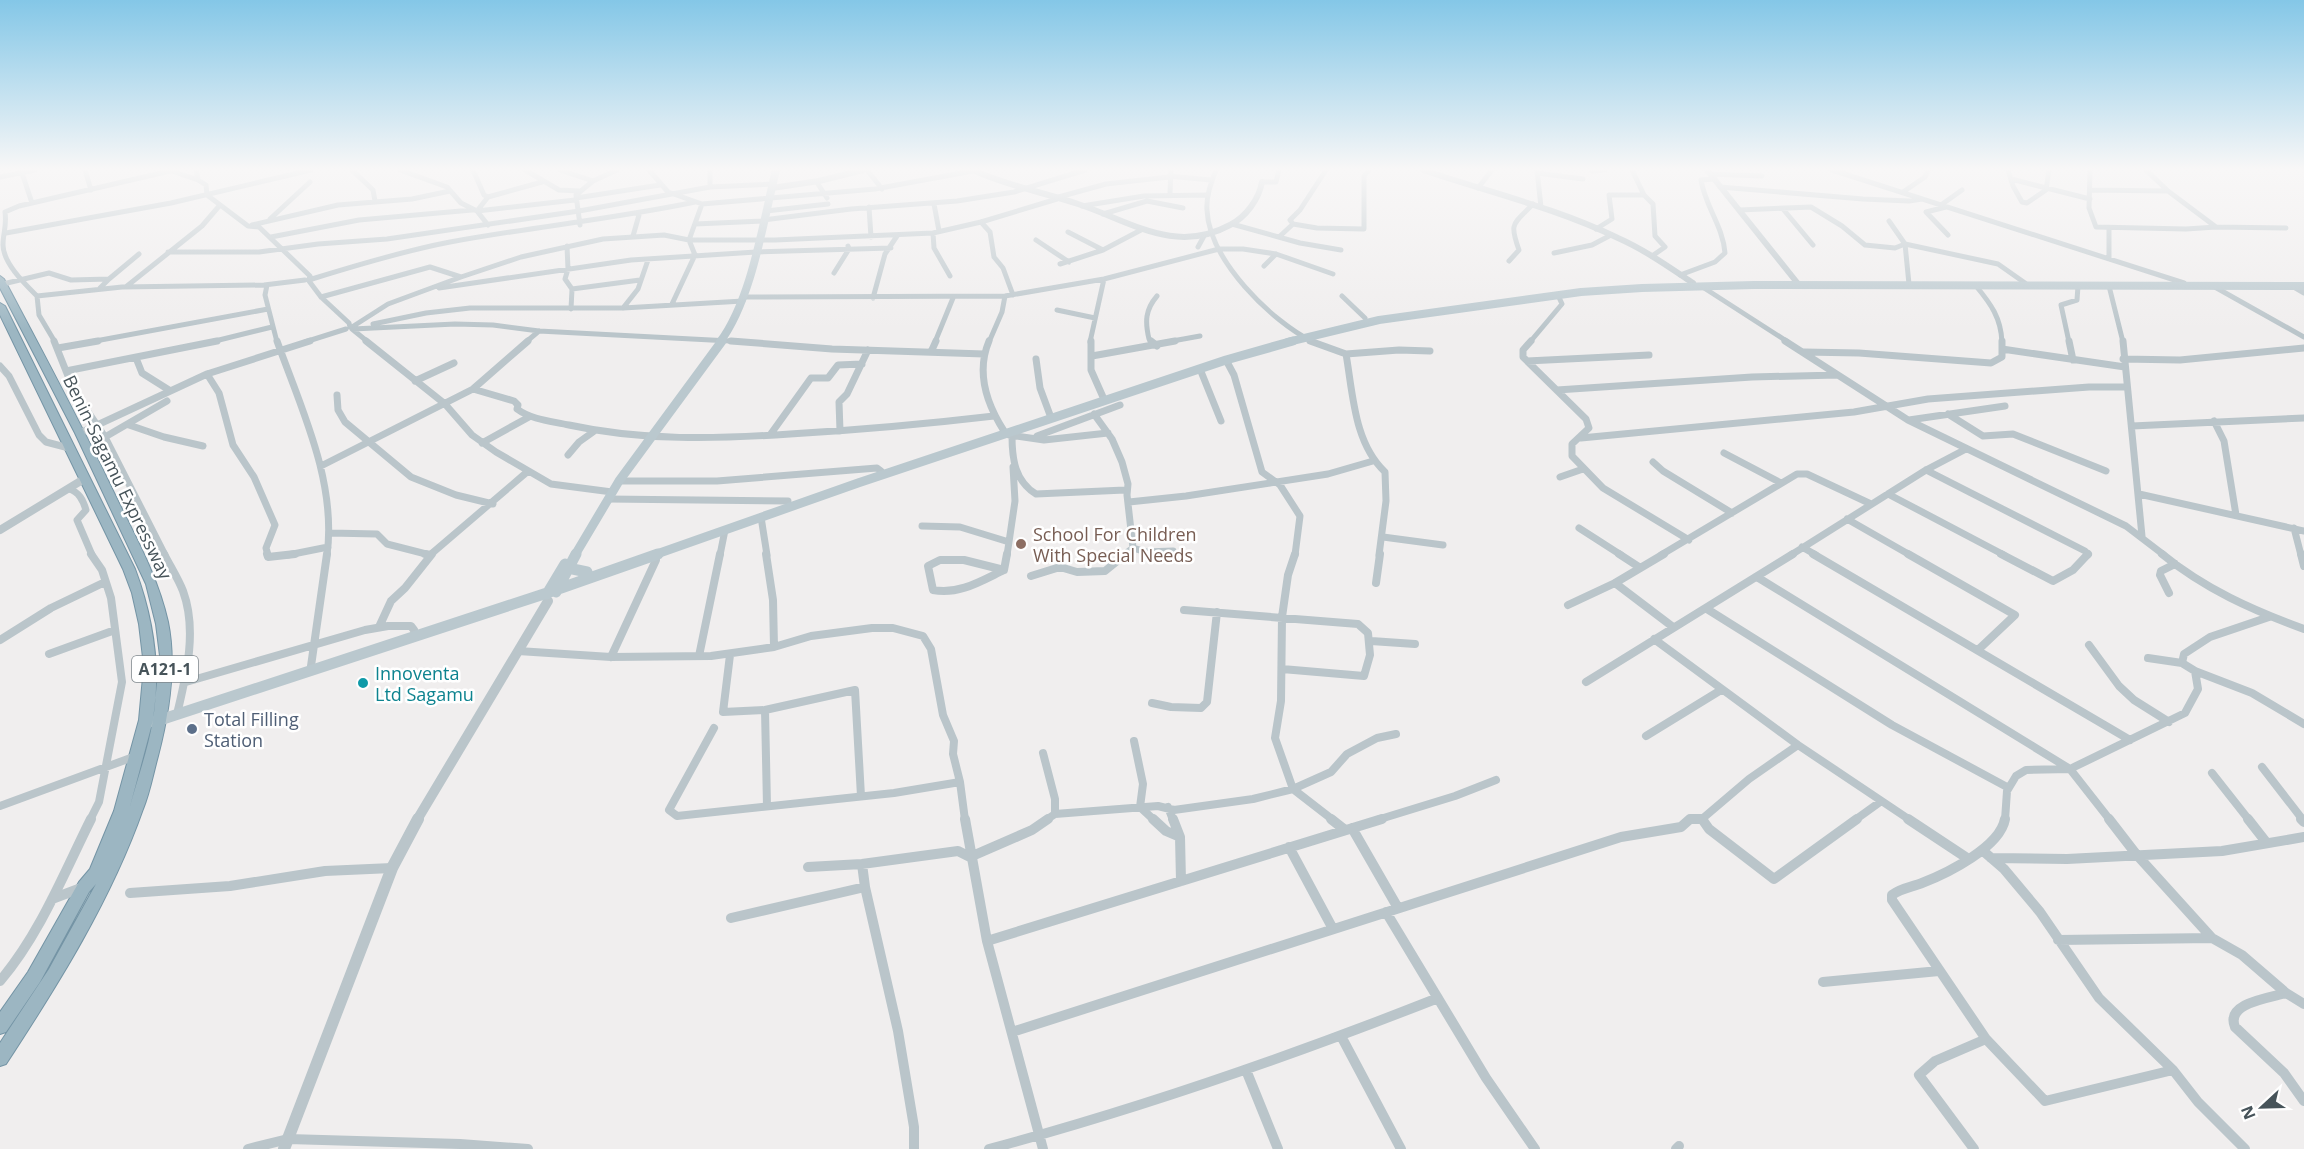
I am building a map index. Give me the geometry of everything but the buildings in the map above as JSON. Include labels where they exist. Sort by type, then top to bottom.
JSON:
[{"type":"highway","name":"Benin-Sagamu Expressway","points":[[0,1058],[55,974],[112,869],[137,807],[160,718],[166,656],[162,624],[152,584],[80,433],[1,281]]},
{"type":"highway","name":"Benin-Sagamu Expressway","points":[[0,306],[138,593],[146,624],[150,666],[145,722],[117,822],[96,873],[84,887],[34,977],[0,1026]]},
{"type":"highway","points":[[70,450],[85,447]]},
{"type":"main road","points":[[554,584],[575,546],[583,540],[619,481],[723,340],[743,299],[762,224]]},
{"type":"main road","points":[[145,722],[554,584],[788,501],[1008,434],[1050,415],[1216,358],[1365,318],[1507,297],[1579,290],[1697,285],[2184,283],[2304,285]]},
{"type":"main road","points":[[1798,284],[2304,285]]},
{"type":"main road","points":[[160,718],[414,630],[554,584],[653,555],[1302,335],[1390,318],[1558,295],[1697,285]]},
{"type":"street","points":[[5,224],[6,234],[3,246],[21,279],[37,296],[39,315],[58,348],[74,391],[105,437],[183,591],[189,619],[186,682],[178,710]]},
{"type":"street","points":[[6,234],[59,224]]},
{"type":"street","points":[[127,286],[204,224]]},
{"type":"street","points":[[245,224],[259,227],[282,249],[297,259],[310,276],[309,280],[321,297],[349,323],[351,328],[445,404],[482,443],[527,472],[551,484],[610,496],[746,502],[788,501]]},
{"type":"street","points":[[248,226],[256,224]]},
{"type":"street","points":[[271,237],[340,224]]},
{"type":"street","points":[[168,252],[249,252],[387,239],[497,224]]},
{"type":"street","points":[[37,296],[127,286],[267,285],[309,280],[394,255],[453,242],[588,224]]},
{"type":"street","points":[[633,236],[637,224]]},
{"type":"street","points":[[672,304],[695,255],[689,240],[695,224],[699,224]]},
{"type":"street","points":[[871,224],[871,237]]},
{"type":"street","points":[[935,224],[934,249],[950,276]]},
{"type":"street","points":[[351,328],[388,304],[521,257],[567,246],[633,236],[664,235],[689,240],[897,236],[936,232],[974,224]]},
{"type":"street","points":[[982,224],[990,232],[994,257],[1003,268],[1013,295]]},
{"type":"street","points":[[1126,224],[1141,230],[1170,236],[1208,236]]},
{"type":"street","points":[[1207,224],[1208,236],[1219,249],[1224,262],[1246,287],[1302,335],[1346,354],[1398,350],[1430,351]]},
{"type":"street","points":[[1198,246],[1208,236],[1232,224],[1279,237],[1341,249]]},
{"type":"street","points":[[1279,237],[1293,224],[1317,228],[1364,229],[1364,224]]},
{"type":"street","points":[[1509,261],[1519,250],[1512,231],[1514,224]]},
{"type":"street","points":[[1583,224],[1652,256],[1803,352],[1882,406],[2142,536],[2175,564],[2207,586],[2269,616],[2304,629]]},
{"type":"street","points":[[1596,229],[1605,224]]},
{"type":"street","points":[[1652,256],[1665,247],[1655,236],[1654,224]]},
{"type":"street","points":[[1680,275],[1715,262],[1725,253],[1722,235],[1717,224]]},
{"type":"street","points":[[1750,224],[1798,284]]},
{"type":"street","points":[[1795,224],[1813,245]]},
{"type":"street","points":[[1838,224],[1865,245],[1895,248],[1905,244],[1998,264],[2025,283]]},
{"type":"street","points":[[1891,224],[1905,244],[1909,284]]},
{"type":"street","points":[[1937,224],[1948,235]]},
{"type":"street","points":[[1999,224],[2184,283]]},
{"type":"street","points":[[2094,224],[2109,228],[2286,228]]},
{"type":"street","points":[[2211,224],[2216,227]]},
{"type":"street","points":[[2109,228],[2109,259]]},
{"type":"street","points":[[1060,264],[1103,250],[1141,230]]},
{"type":"street","points":[[1068,232],[1103,250]]},
{"type":"street","points":[[1554,253],[1574,250],[1605,240],[1611,235]]},
{"type":"street","points":[[873,298],[885,254],[897,236]]},
{"type":"street","points":[[834,273],[849,249],[847,237]]},
{"type":"street","points":[[1036,240],[1069,262]]},
{"type":"street","points":[[567,246],[566,283],[572,289],[571,309]]},
{"type":"street","points":[[429,290],[568,269],[695,255],[891,248]]},
{"type":"street","points":[[80,433],[98,427],[169,390],[207,374],[351,328],[449,310],[623,308],[743,299],[1005,296],[1104,279],[1219,249],[1276,254],[1332,274]]},
{"type":"street","points":[[100,288],[139,254]]},
{"type":"street","points":[[1264,266],[1276,254]]},
{"type":"street","points":[[623,308],[638,289],[648,260]]},
{"type":"street","points":[[321,297],[430,267],[461,277]]},
{"type":"street","points":[[1,281],[49,273],[71,280],[109,279]]},
{"type":"street","points":[[1103,397],[1091,370],[1090,341],[1104,279]]},
{"type":"street","points":[[572,289],[640,280]]},
{"type":"street","points":[[2211,284],[2304,337]]},
{"type":"street","points":[[267,285],[265,295],[272,327],[282,351],[308,436],[321,466],[330,533],[321,610],[311,666]]},
{"type":"street","points":[[1803,352],[1859,353],[1988,364],[2002,357],[2003,335],[1998,316],[1992,305],[1976,286]]},
{"type":"street","points":[[2073,360],[2061,305],[2078,300],[2078,286]]},
{"type":"street","points":[[2109,286],[2122,334],[2142,536]]},
{"type":"street","points":[[2292,286],[2304,293]]},
{"type":"street","points":[[1558,295],[1562,303],[1559,309],[1523,350],[1523,357],[1587,419],[1589,428],[1572,444],[1572,456],[1604,488],[1689,540]]},
{"type":"street","points":[[1004,570],[1015,501],[1012,462],[1008,434],[994,416],[985,384],[984,354],[1003,314],[1005,296]]},
{"type":"street","points":[[1157,296],[1149,305],[1145,318],[1149,339],[1157,346]]},
{"type":"street","points":[[1342,296],[1365,318]]},
{"type":"street","points":[[931,352],[953,298]]},
{"type":"street","points":[[58,348],[268,309]]},
{"type":"street","points":[[1057,310],[1095,318]]},
{"type":"street","points":[[351,328],[455,324],[493,325],[539,332],[984,354]]},
{"type":"street","points":[[66,371],[214,343],[272,327]]},
{"type":"street","points":[[321,466],[473,389],[539,332]]},
{"type":"street","points":[[1092,356],[1157,346],[1200,336]]},
{"type":"street","points":[[2123,359],[2180,360],[2304,348]]},
{"type":"street","points":[[2002,349],[2125,367]]},
{"type":"street","points":[[840,431],[839,402],[847,394],[868,350]]},
{"type":"street","points":[[1346,354],[1362,440],[1373,461],[1385,472],[1383,537],[1376,583]]},
{"type":"street","points":[[1527,360],[1600,355],[1649,355]]},
{"type":"street","points":[[136,358],[142,374],[169,390]]},
{"type":"street","points":[[1036,359],[1040,388],[1050,415]]},
{"type":"street","points":[[1226,360],[1234,375],[1262,472],[1280,485],[1300,516],[1297,548],[1288,575],[1282,617],[1281,701],[1275,738],[1293,789],[1348,829],[1398,908]]},
{"type":"street","points":[[415,381],[454,363]]},
{"type":"street","points":[[770,435],[811,378],[828,378],[838,365],[862,364]]},
{"type":"street","points":[[0,366],[9,376],[39,435],[46,442],[70,450]]},
{"type":"street","points":[[1200,369],[1221,421]]},
{"type":"street","points":[[207,374],[219,388],[225,420],[239,456],[249,469],[275,525],[266,548],[268,557],[274,558],[328,547]]},
{"type":"street","points":[[1557,390],[1752,377],[1838,375]]},
{"type":"street","points":[[1581,438],[1854,412],[1882,406],[1974,395],[2088,387],[2126,387]]},
{"type":"street","points":[[473,389],[514,401],[518,405],[517,409],[529,417],[593,432],[649,438],[708,439],[840,431],[994,416]]},
{"type":"street","points":[[337,395],[338,410],[345,423],[411,477],[456,495],[493,504]]},
{"type":"street","points":[[105,437],[167,401]]},
{"type":"street","points":[[1033,438],[1120,405]]},
{"type":"street","points":[[1908,420],[2005,406]]},
{"type":"street","points":[[1031,576],[1060,567],[1077,572],[1105,571],[1133,548],[1134,533],[1125,490],[1128,484],[1122,457],[1116,442],[1094,414]]},
{"type":"street","points":[[1948,414],[1983,436],[2013,434],[2106,471]]},
{"type":"street","points":[[482,443],[529,417]]},
{"type":"street","points":[[2132,426],[2304,418]]},
{"type":"street","points":[[2214,422],[2224,441],[2236,516]]},
{"type":"street","points":[[129,425],[164,437],[203,446]]},
{"type":"street","points":[[568,455],[579,442],[593,432]]},
{"type":"street","points":[[1008,434],[1033,438],[1085,438],[1108,433]]},
{"type":"street","points":[[1586,682],[1673,627],[1707,609],[1926,470],[1966,449]]},
{"type":"street","points":[[1724,453],[1781,483]]},
{"type":"street","points":[[1129,502],[1186,496],[1328,474],[1373,461]]},
{"type":"street","points":[[1012,462],[1026,488],[1036,494],[1125,490]]},
{"type":"street","points":[[1653,462],[1663,471],[1732,513]]},
{"type":"street","points":[[619,481],[717,481],[877,468],[881,471]]},
{"type":"street","points":[[1560,477],[1583,469]]},
{"type":"street","points":[[1888,494],[2049,579],[2056,580],[2065,575],[2088,554],[1926,470]]},
{"type":"street","points":[[380,627],[391,601],[405,588],[430,555],[493,504],[527,472]]},
{"type":"street","points":[[1568,605],[1615,583],[1797,474],[1807,474],[1871,504]]},
{"type":"street","points":[[0,530],[84,478]]},
{"type":"street","points":[[1,978],[11,968],[52,898],[99,801],[122,682],[111,598],[102,570],[91,553],[77,519],[86,510],[83,501],[75,490],[69,489]]},
{"type":"street","points":[[2139,494],[2304,531]]},
{"type":"street","points":[[761,517],[773,600],[774,647]]},
{"type":"street","points":[[1847,519],[2015,615],[2016,617],[1978,649]]},
{"type":"street","points":[[922,526],[960,527],[1009,542]]},
{"type":"street","points":[[1579,528],[1639,567]]},
{"type":"street","points":[[2294,528],[2304,566]]},
{"type":"street","points":[[699,656],[725,530]]},
{"type":"street","points":[[330,533],[377,534],[387,544],[430,555]]},
{"type":"street","points":[[1383,537],[1443,545]]},
{"type":"street","points":[[1802,547],[2130,740]]},
{"type":"street","points":[[1133,548],[1146,552],[1173,551]]},
{"type":"street","points":[[611,657],[656,561],[653,555]]},
{"type":"street","points":[[940,560],[964,560],[1004,570],[970,585],[942,593],[933,591],[928,566],[940,560]]},
{"type":"street","points":[[2169,593],[2160,575],[2165,567],[2175,564]]},
{"type":"street","points":[[1757,577],[2070,769],[2136,854],[2212,938],[2242,955],[2286,993],[2304,1004]]},
{"type":"street","points":[[0,640],[51,608],[105,582]]},
{"type":"street","points":[[1615,583],[1673,627]]},
{"type":"street","points":[[286,1144],[392,868],[413,826],[476,725],[554,584]]},
{"type":"street","points":[[1707,609],[1892,725],[2007,787]]},
{"type":"street","points":[[1184,610],[1358,624],[1367,629],[1371,641],[1364,676],[1282,669]]},
{"type":"street","points":[[1152,703],[1201,708],[1207,702],[1217,612]]},
{"type":"street","points":[[2182,663],[2184,654],[2210,636],[2269,616]]},
{"type":"street","points":[[186,682],[239,669],[282,653],[380,627],[411,626],[414,630]]},
{"type":"street","points":[[518,651],[611,657],[699,656],[774,647],[811,636],[872,628],[892,628],[923,636],[931,649],[943,715],[954,741],[953,754],[960,782],[970,857],[987,941],[1012,1032],[1022,1080],[1041,1135],[1043,1149]]},
{"type":"street","points":[[49,654],[115,630]]},
{"type":"street","points":[[1654,639],[1720,690],[1798,745],[1880,802],[1967,858]]},
{"type":"street","points":[[1371,641],[1415,644]]},
{"type":"street","points":[[2089,645],[2119,686],[2134,700],[2169,722]]},
{"type":"street","points":[[730,654],[723,712],[765,710],[855,690],[861,796]]},
{"type":"street","points":[[2148,658],[2182,663],[2195,671],[2260,696],[2304,724]]},
{"type":"street","points":[[2173,1070],[2045,1101],[1986,1039],[1892,900],[1892,895],[1947,871],[1982,850],[1997,837],[2003,828],[2007,787],[2016,776],[2026,770],[2070,769],[2185,713],[2198,689],[2195,671]]},
{"type":"street","points":[[1646,736],[1720,690]]},
{"type":"street","points":[[765,710],[767,806]]},
{"type":"street","points":[[714,728],[669,810],[677,816],[861,796],[960,782]]},
{"type":"street","points":[[970,857],[1032,830],[1055,814],[1140,807],[1168,807],[1174,810],[1252,799],[1293,789],[1331,771],[1347,754],[1377,738],[1396,734]]},
{"type":"street","points":[[1134,741],[1141,770],[1143,801],[1140,807]]},
{"type":"street","points":[[1012,1032],[1621,837],[1681,827],[1690,819],[1702,819],[1749,778],[1798,745]]},
{"type":"street","points":[[1043,753],[1055,814]]},
{"type":"street","points":[[0,806],[136,756]]},
{"type":"street","points":[[2262,767],[2304,822]]},
{"type":"street","points":[[2212,774],[2266,842]]},
{"type":"street","points":[[987,941],[1455,796],[1496,780]]},
{"type":"street","points":[[1702,819],[1709,829],[1774,879],[1880,802]]},
{"type":"street","points":[[1140,807],[1166,831],[1180,837]]},
{"type":"street","points":[[1168,807],[1180,837],[1181,881]]},
{"type":"street","points":[[1991,858],[2067,859],[2222,851],[2304,837]]},
{"type":"street","points":[[1289,847],[1333,929]]},
{"type":"street","points":[[1982,850],[2040,912],[2099,998],[2173,1070],[2198,1102],[2245,1149]]},
{"type":"street","points":[[808,867],[862,864],[958,851],[970,857]]},
{"type":"street","points":[[862,864],[865,887],[898,1031],[914,1127],[914,1149]]},
{"type":"street","points":[[130,893],[230,886],[325,871],[392,868]]},
{"type":"street","points":[[52,898],[84,887]]},
{"type":"street","points":[[731,918],[865,887]]},
{"type":"street","points":[[1386,912],[1486,1078],[1535,1149]]},
{"type":"street","points":[[2058,940],[2212,938]]},
{"type":"street","points":[[1823,982],[1939,971]]},
{"type":"street","points":[[2286,993],[2241,1007],[2233,1014],[2232,1020],[2235,1027],[2284,1073],[2304,1101]]},
{"type":"street","points":[[989,1149],[1041,1135],[1246,1070],[1438,998]]},
{"type":"street","points":[[1341,1036],[1401,1149]]},
{"type":"street","points":[[1974,1149],[1919,1075],[1935,1062],[1986,1039]]},
{"type":"street","points":[[1246,1070],[1278,1149]]},
{"type":"street","points":[[248,1149],[286,1144],[460,1144],[528,1149]]},
{"type":"place","name":"School For Children With Special Needs","points":[[1021,544]]},
{"type":"place","name":"Innoventa Ltd Sagamu","points":[[363,683]]},
{"type":"place","name":"Total Filling Station","points":[[192,729]]}]
